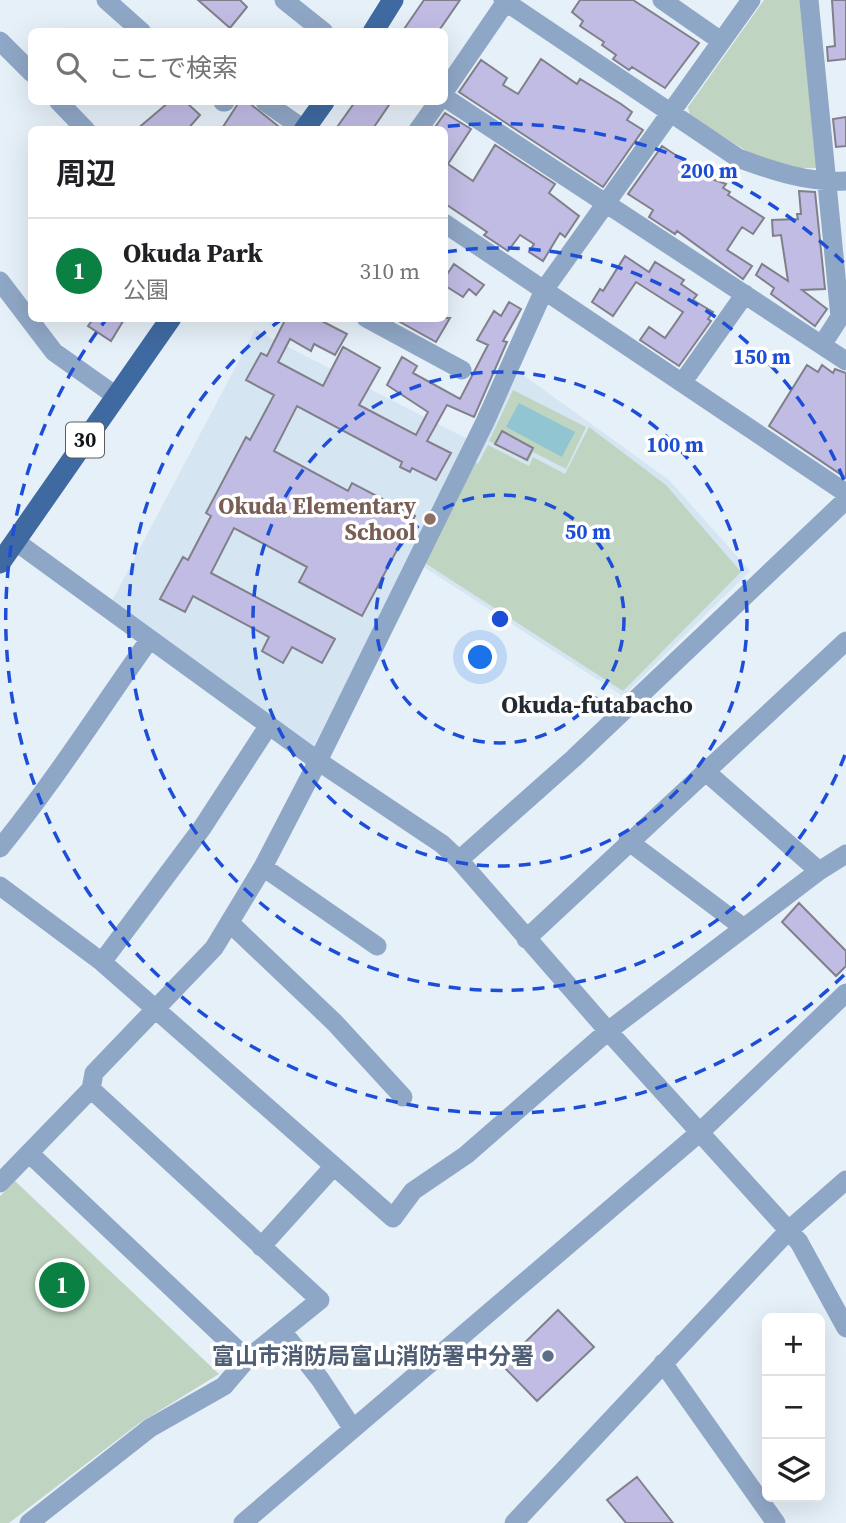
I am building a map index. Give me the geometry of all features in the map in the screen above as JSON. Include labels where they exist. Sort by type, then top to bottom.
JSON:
[{"type":"main road","points":[[376,28],[393,0]]},
{"type":"main road","points":[[307,126],[322,105]]},
{"type":"main road","name":"30","points":[[0,563],[168,322]]},
{"type":"street","points":[[106,0],[138,28]]},
{"type":"street","points":[[284,0],[319,28]]},
{"type":"street","points":[[662,0],[721,41]]},
{"type":"street","points":[[0,1183],[91,1088],[94,1073],[214,948],[230,923],[263,867],[318,761],[485,422],[544,290],[751,0]]},
{"type":"street","points":[[809,0],[837,181],[840,317],[821,345]]},
{"type":"street","points":[[448,88],[505,1],[738,158],[779,173],[837,181]]},
{"type":"street","points":[[0,41],[28,69]]},
{"type":"street","points":[[448,97],[846,361]]},
{"type":"street","points":[[62,105],[82,126]]},
{"type":"street","points":[[269,105],[300,126]]},
{"type":"street","points":[[421,126],[436,105]]},
{"type":"street","points":[[448,226],[846,493]]},
{"type":"street","points":[[0,281],[28,318]]},
{"type":"street","points":[[682,383],[745,294]]},
{"type":"street","points":[[31,322],[54,352],[116,396]]},
{"type":"street","points":[[373,322],[462,370]]},
{"type":"street","points":[[459,860],[574,758],[846,500]]},
{"type":"street","points":[[15,541],[318,761],[442,844],[459,860],[526,939],[799,1242],[846,1328]]},
{"type":"street","points":[[0,848],[46,793],[65,758],[150,639]]},
{"type":"street","points":[[526,939],[628,841],[846,641]]},
{"type":"street","points":[[102,962],[202,828],[269,725]]},
{"type":"street","points":[[705,771],[819,871]]},
{"type":"street","points":[[628,841],[744,928]]},
{"type":"street","points":[[0,886],[102,962],[393,1218],[413,1191],[466,1155],[608,1031],[846,853]]},
{"type":"street","points":[[263,867],[377,946]]},
{"type":"street","points":[[230,923],[335,1023],[403,1097]]},
{"type":"street","points":[[243,1523],[699,1133],[846,993]]},
{"type":"street","points":[[29,1523],[150,1428],[224,1386],[247,1359],[320,1300],[91,1088]]},
{"type":"street","points":[[30,1154],[247,1359]]},
{"type":"street","points":[[261,1247],[334,1166]]},
{"type":"street","points":[[528,1519],[663,1363],[789,1230],[846,1180]]},
{"type":"street","points":[[282,1331],[320,1379],[353,1429]]},
{"type":"street","points":[[663,1363],[776,1523]]},
{"type":"shaded area","name":"Okuda Elementary School","points":[[255,330],[481,446],[519,372],[669,480],[750,571],[623,696],[410,558],[314,746],[112,601]]},
{"type":"green space","points":[[764,0],[803,0],[818,168],[787,168],[753,155],[690,116],[688,107]]},
{"type":"green space","points":[[513,390],[586,427],[566,469],[533,452],[528,462],[489,441]]},
{"type":"green space","points":[[589,427],[666,485],[741,572],[623,691],[425,563],[472,460],[478,464],[488,445],[529,466],[533,457],[565,474]]},
{"type":"green space","points":[[15,1181],[219,1374],[138,1424],[9,1523],[0,1523],[0,1196]]},
{"type":"water","points":[[519,403],[575,432],[562,457],[506,427]]},
{"type":"building","points":[[198,0],[240,0],[247,7],[230,28]]},
{"type":"building","points":[[424,0],[460,0],[441,28],[405,28]]},
{"type":"building","points":[[580,0],[633,0],[699,43],[665,88],[632,67],[629,70],[613,59],[616,55],[602,45],[604,42],[580,26],[583,21],[572,12]]},
{"type":"building","points":[[832,0],[846,0],[846,59],[828,61],[827,47],[835,46]]},
{"type":"building","points":[[541,59],[577,84],[580,79],[621,104],[632,112],[627,120],[643,130],[603,187],[459,92],[481,60],[507,78],[503,85],[518,94]]},
{"type":"building","points":[[165,105],[189,105],[200,115],[190,126],[141,126]]},
{"type":"building","points":[[237,105],[252,105],[278,126],[224,126]]},
{"type":"building","points":[[353,105],[389,105],[375,126],[338,126]]},
{"type":"building","points":[[445,113],[471,129],[448,164],[448,126],[436,126]]},
{"type":"building","points":[[846,117],[846,146],[836,147],[833,119]]},
{"type":"building","points":[[495,145],[555,184],[549,193],[579,216],[565,237],[560,233],[543,261],[529,252],[534,244],[520,235],[508,251],[484,235],[487,232],[448,206],[448,164],[473,181]]},
{"type":"building","points":[[662,146],[712,179],[726,184],[723,188],[730,192],[728,195],[764,218],[753,234],[742,227],[727,250],[752,266],[743,279],[677,231],[675,234],[649,217],[653,210],[628,194]]},
{"type":"building","points":[[799,191],[815,192],[825,289],[802,290],[827,309],[815,326],[771,294],[774,288],[756,275],[762,264],[788,281],[781,235],[773,236],[772,220],[798,219],[797,214],[801,214]]},
{"type":"building","points":[[625,256],[649,272],[655,262],[684,280],[681,284],[697,295],[693,300],[713,312],[708,319],[711,321],[679,366],[640,340],[649,327],[665,338],[683,312],[636,282],[613,316],[592,302],[600,289],[603,291]]},
{"type":"building","points":[[454,264],[484,285],[476,295],[469,289],[463,297],[448,288],[448,273]]},
{"type":"building","points":[[509,302],[521,309],[503,341],[507,342],[474,417],[447,405],[427,441],[451,453],[436,480],[412,468],[410,472],[400,467],[402,462],[297,406],[274,451],[348,491],[352,483],[415,516],[362,616],[299,582],[307,567],[234,528],[211,573],[335,639],[322,663],[292,647],[283,663],[262,651],[269,637],[193,596],[185,612],[160,599],[183,557],[188,560],[211,516],[206,513],[246,437],[250,440],[274,395],[246,380],[261,353],[267,356],[284,322],[324,322],[347,334],[335,355],[314,344],[311,351],[290,339],[278,362],[323,386],[343,347],[380,368],[359,405],[416,435],[428,412],[387,385],[402,357],[417,366],[413,373],[460,399],[488,345],[477,340],[494,311],[501,316]]},
{"type":"building","points":[[91,322],[123,322],[111,341],[88,326]]},
{"type":"building","points":[[400,322],[448,322],[436,342]]},
{"type":"building","points":[[807,365],[818,372],[822,365],[833,373],[835,369],[846,373],[846,478],[769,426]]},
{"type":"building","points":[[502,431],[533,448],[527,460],[495,444]]},
{"type":"building","points":[[799,903],[846,951],[846,966],[836,976],[782,922]]},
{"type":"building","name":"富山市消防局富山消防署中分署","points":[[558,1310],[594,1347],[537,1401],[502,1365]]},
{"type":"building","points":[[637,1477],[673,1523],[626,1523],[607,1500]]},
{"type":"place","name":"Okuda Elementary School","points":[[430,519]]},
{"type":"place","name":"Okuda Park","points":[[62,1285]]},
{"type":"place","name":"富山市消防局富山消防署中分署","points":[[548,1356]]},
{"type":"district","name":"Okuda-futabacho","points":[[597,705]]}]
